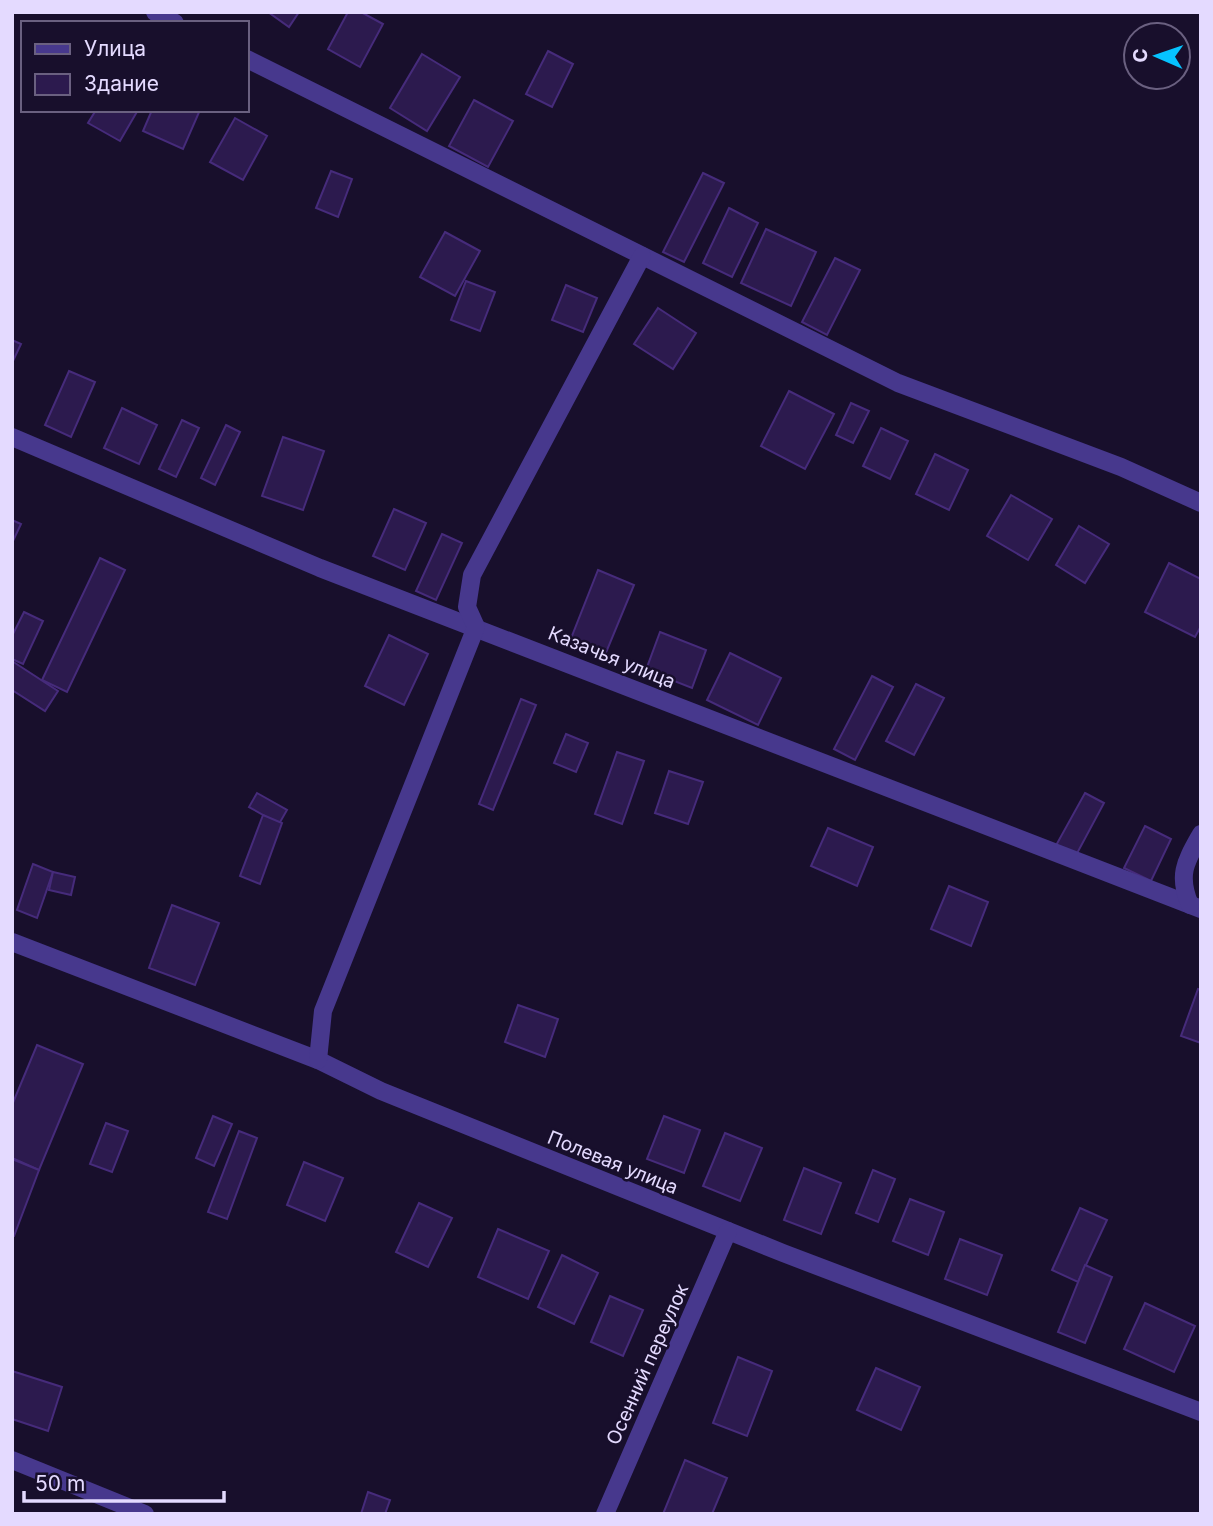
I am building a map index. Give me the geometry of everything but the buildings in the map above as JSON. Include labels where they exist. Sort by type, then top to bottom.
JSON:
[{"type":"street","points":[[155,12],[171,21]]},
{"type":"street","points":[[248,59],[898,383],[1121,467],[1201,503]]},
{"type":"street","points":[[318,1059],[323,1011],[475,627],[467,607],[472,575],[642,256]]},
{"type":"street","name":"Казачья улица","points":[[12,437],[320,568],[1195,907]]},
{"type":"street","points":[[1195,907],[1183,888],[1184,869],[1201,834]]},
{"type":"street","name":"Полевая улица","points":[[12,942],[318,1059],[381,1091],[728,1231],[1201,1412]]},
{"type":"street","name":"Осенний переулок","points":[[605,1514],[728,1231]]},
{"type":"street","points":[[12,1460],[145,1514]]}]
